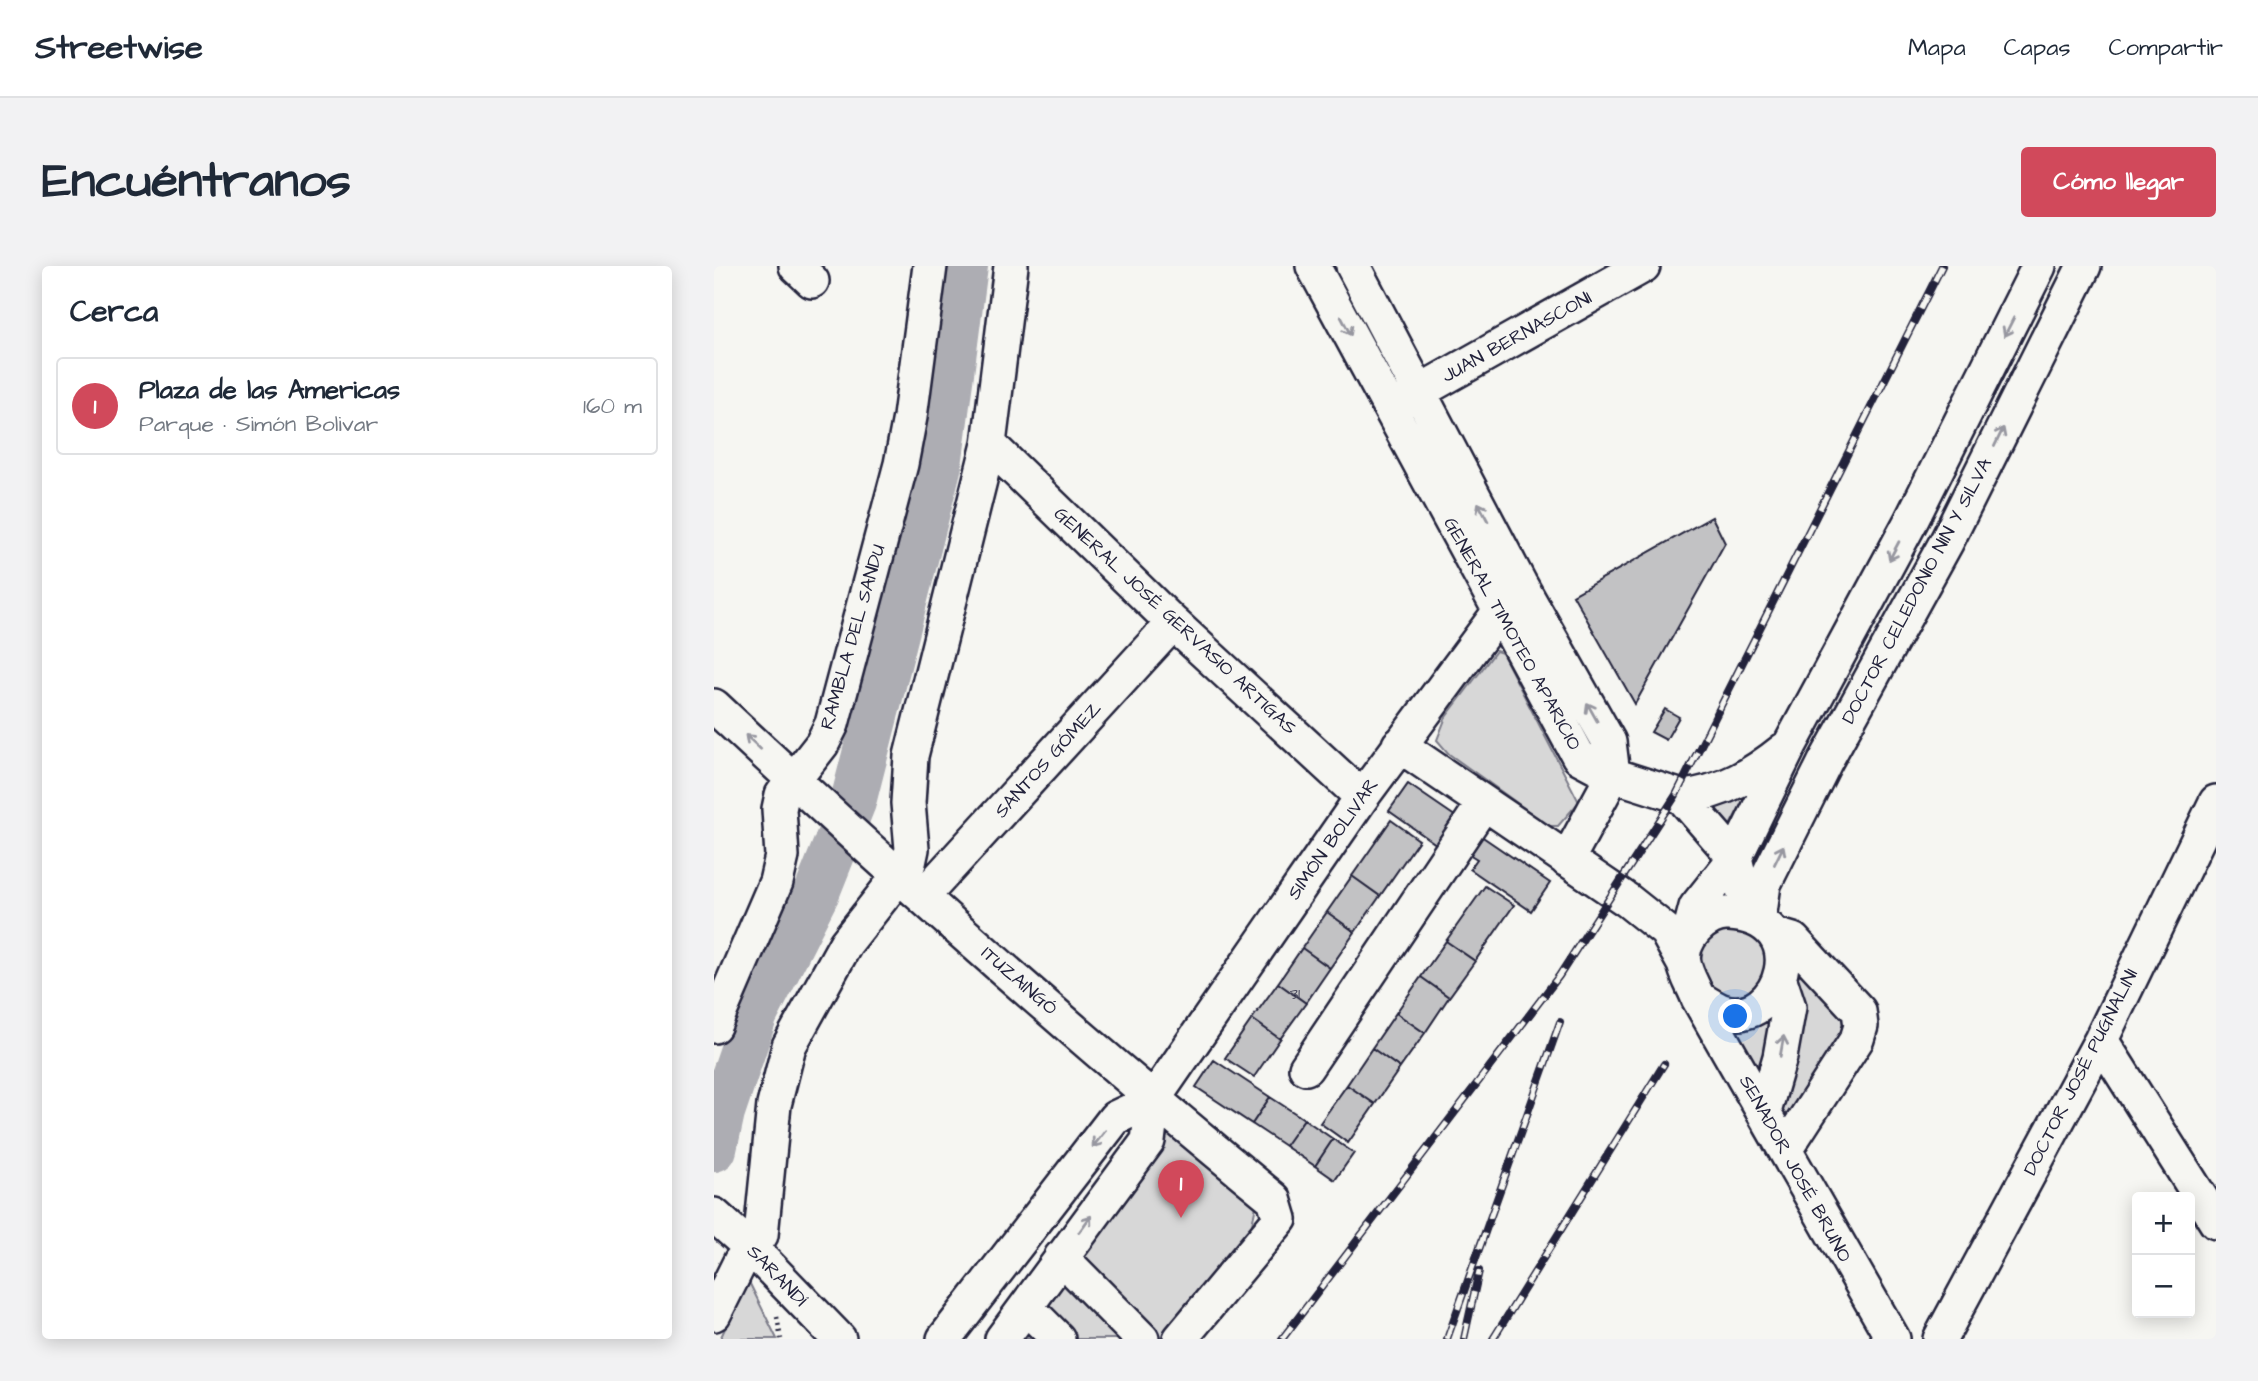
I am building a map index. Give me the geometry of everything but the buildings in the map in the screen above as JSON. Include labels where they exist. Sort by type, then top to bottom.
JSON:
[{"type":"street","name":"RAMBLA DEL SANDU","points":[[714,1026],[776,882],[782,856],[779,809],[802,788],[839,698],[901,464],[930,266]]},
{"type":"street","points":[[714,1314],[732,1232],[761,1235],[774,1105],[789,1046],[846,943],[902,878],[909,863],[912,849],[908,803],[911,756],[989,444],[1011,266]]},
{"type":"street","name":"GENERAL TIMOTEO APARICIO","points":[[1313,266],[1579,757],[1613,775]]},
{"type":"street","name":"GENERAL TIMOTEO APARICIO","points":[[1353,266],[1520,584],[1609,742],[1613,775]]},
{"type":"street","name":"JUAN BERNASCONI","points":[[1390,408],[1643,266]]},
{"type":"street","name":"DOCTOR CELEDONIO NIN Y SILVA","points":[[1684,953],[1696,907],[1735,858],[1790,745],[1911,521],[2039,266]]},
{"type":"street","name":"DOCTOR CELEDONIO NIN Y SILVA","points":[[1762,923],[1764,884],[1825,762],[1947,541],[2084,266]]},
{"type":"street","name":"GENERAL JOSÉ GERVASIO ARTIGAS","points":[[989,444],[1173,623],[1362,797]]},
{"type":"street","points":[[1911,521],[1947,541]]},
{"type":"street","name":"SIMÓN BOLIVAR","points":[[1002,1339],[1148,1141],[1153,1100],[1362,797],[1520,584]]},
{"type":"street","name":"SANTOS GÓMEZ","points":[[902,878],[1173,623]]},
{"type":"street","points":[[714,706],[802,788]]},
{"type":"street","points":[[1399,745],[1627,900],[1666,931],[1684,953],[1698,998],[1720,1011],[1744,1011],[1767,1000],[1780,980],[1784,962],[1762,923],[1735,858],[1682,797]]},
{"type":"street","points":[[1567,860],[1613,775],[1682,797],[1707,794],[1752,775],[1790,745]]},
{"type":"street","name":"ITUZAINGÓ","points":[[802,788],[1153,1100],[1274,1199],[1280,1211],[1280,1219],[1180,1339]]},
{"type":"street","name":"DOCTOR JOSÉ PUGNALINI","points":[[1940,1339],[2101,1040],[2216,802]]},
{"type":"street","points":[[1306,1068],[1484,803]]},
{"type":"street","points":[[1684,953],[1704,922],[1723,913],[1762,923],[1793,940],[1859,1011],[1861,1026],[1857,1039],[1785,1150]]},
{"type":"street","points":[[1764,1112],[1780,1057],[1789,1007],[1780,980]]},
{"type":"street","name":"SENADOR JOSÉ BRUNO","points":[[1698,998],[1785,1150],[1877,1330]]},
{"type":"street","points":[[2101,1040],[2216,1222]]},
{"type":"street","points":[[944,1339],[1115,1118],[1153,1100]]},
{"type":"street","name":"SARANDÍ","points":[[732,1232],[839,1339]]},
{"type":"street","points":[[1060,1257],[1142,1339]]},
{"type":"street","points":[[1026,1307],[1058,1339]]},
{"type":"shaded area","points":[[1496,651],[1502,653],[1579,802],[1558,826],[1549,826],[1449,754],[1437,740],[1446,717]]},
{"type":"shaded area","points":[[1747,793],[1727,831],[1698,802]]},
{"type":"shaded area","points":[[1744,928],[1768,950],[1764,982],[1739,996],[1725,995],[1702,979],[1703,947],[1707,940],[1721,931]]},
{"type":"shaded area","points":[[1785,947],[1852,1029],[1791,1118],[1780,1111]]},
{"type":"shaded area","points":[[1771,1011],[1762,1090],[1727,1024]]},
{"type":"shaded area","points":[[1173,1128],[1259,1193],[1248,1242],[1167,1339],[1011,1339],[1087,1250]]},
{"type":"shaded area","points":[[748,1280],[777,1339],[720,1339]]},
{"type":"waterway","points":[[714,1149],[722,1112],[755,1014],[817,892],[853,802],[939,465],[965,266]]},
{"type":"railway","points":[[1282,1339],[1559,976],[1676,795],[1942,266]]},
{"type":"railway","points":[[1447,1339],[1560,1022]]},
{"type":"railway","points":[[1493,1339],[1664,1064]]},
{"type":"railway","points":[[1464,1339],[1479,1271]]},
{"type":"place","name":"Plaza de las Americas","points":[[1181,1218]]}]
